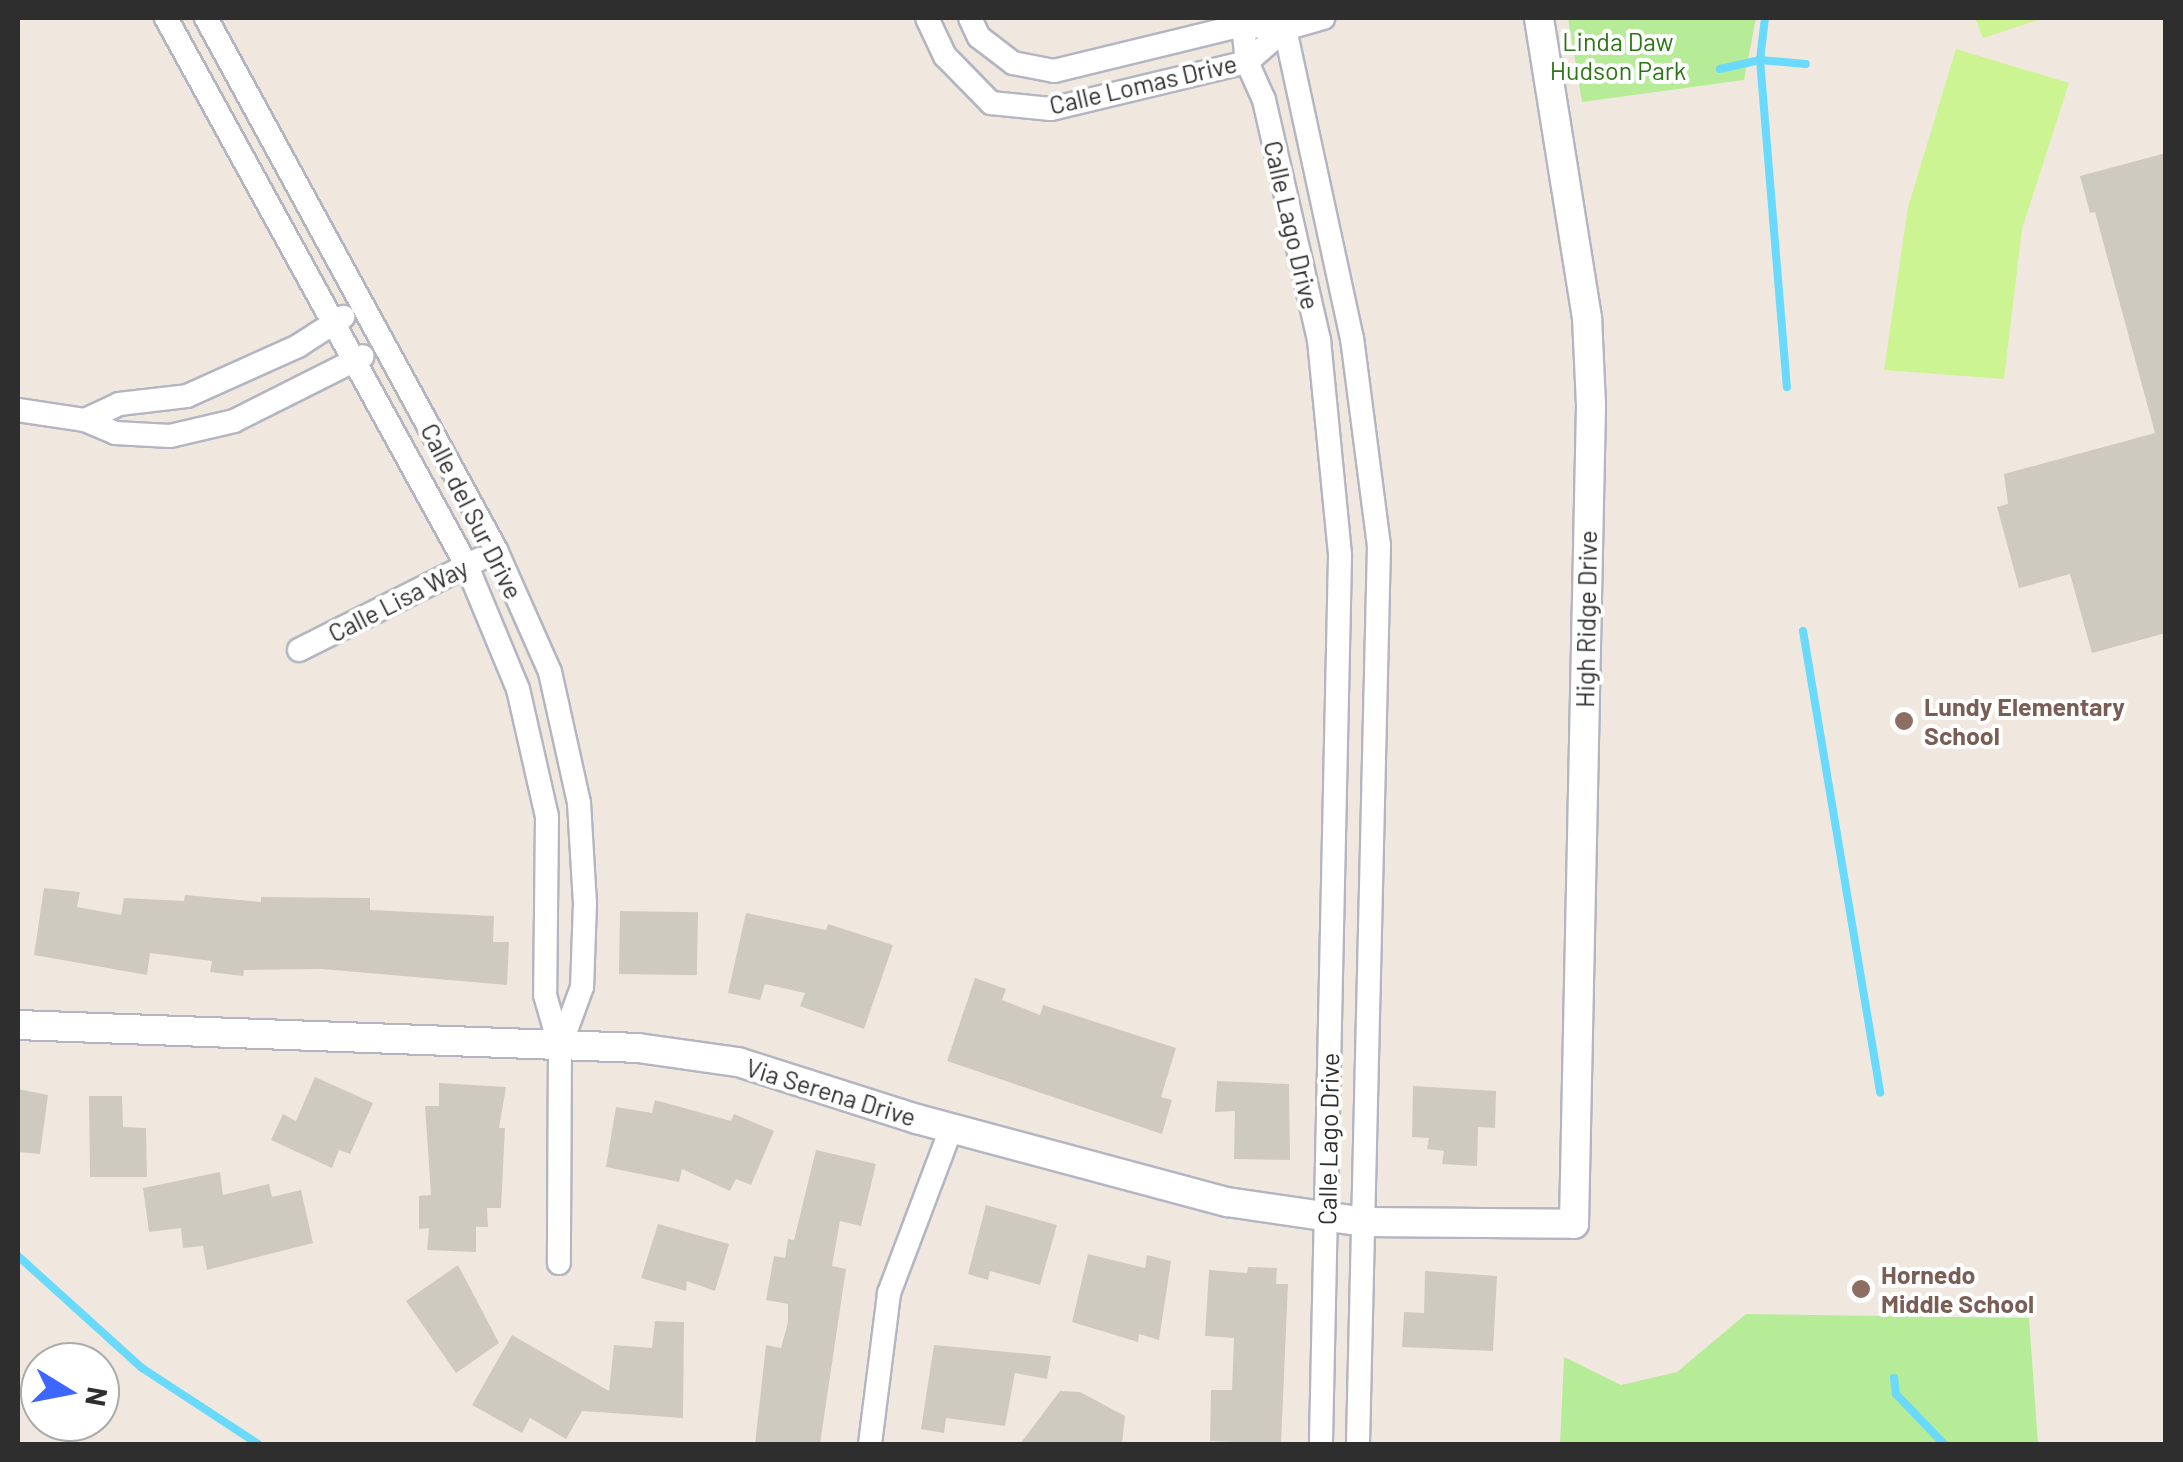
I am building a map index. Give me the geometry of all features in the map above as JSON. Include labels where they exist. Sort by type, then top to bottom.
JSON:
[{"type":"street","name":"Calle del Sur Drive","points":[[166,18],[467,566],[518,689],[538,762],[551,881],[546,995],[560,1046],[559,1262]]},
{"type":"street","name":"Calle del Sur Drive","points":[[206,18],[496,550],[550,672],[579,804],[582,986],[560,1046]]},
{"type":"street","points":[[927,18],[945,56],[991,104],[1012,63],[979,37],[970,18]]},
{"type":"street","name":"Calle Lomas Drive","points":[[991,104],[1051,109],[1247,62],[1284,30],[1323,18]]},
{"type":"street","name":"High Ridge Drive","points":[[1539,18],[1587,318],[1590,404],[1574,1224]]},
{"type":"street","name":"Calle Lomas Drive","points":[[1012,63],[1054,71],[1244,25],[1284,30]]},
{"type":"street","name":"Calle Lago Drive","points":[[1244,25],[1247,62],[1264,100],[1319,340],[1340,556],[1321,1444]]},
{"type":"street","name":"Calle Lago Drive","points":[[1284,30],[1352,338],[1379,545],[1358,1444]]},
{"type":"street","points":[[85,420],[119,404],[166,398],[244,372],[362,304]]},
{"type":"street","points":[[18,410],[85,420],[115,432],[170,436],[234,421],[383,344]]},
{"type":"street","points":[[166,398],[170,436]]},
{"type":"street","points":[[1328,428],[1363,425]]},
{"type":"street","name":"Calle Lisa Way","points":[[300,650],[496,550]]},
{"type":"street","points":[[1334,833],[1372,835]]},
{"type":"street","name":"Via Serena Drive","points":[[18,1025],[638,1048],[738,1062],[952,1129],[1226,1202],[1364,1222],[1574,1224]]},
{"type":"street","points":[[870,1444],[889,1294],[952,1129]]},
{"type":"green space","name":"Linda Daw Hudson Park","points":[[1568,18],[1756,18],[1744,80],[1582,102]]},
{"type":"green space","points":[[1975,18],[2043,18],[1983,38]]},
{"type":"green space","points":[[1956,49],[2069,83],[2022,229],[2004,379],[1884,370],[1908,207]]},
{"type":"green space","points":[[1746,1314],[2029,1318],[2038,1444],[1560,1444],[1564,1357],[1621,1385],[1677,1372]]},
{"type":"building","points":[[2166,153],[2166,633],[2092,653],[2070,574],[2019,588],[1997,507],[2008,504],[2004,474],[2155,433],[2095,212],[2090,213],[2080,176]]},
{"type":"building","points":[[44,888],[80,892],[77,907],[121,915],[124,898],[184,901],[185,895],[261,902],[261,897],[370,898],[370,910],[494,916],[493,942],[509,942],[507,985],[322,969],[244,970],[243,976],[210,972],[212,961],[150,953],[147,975],[34,955]]},
{"type":"building","points":[[620,911],[698,912],[697,975],[619,974]]},
{"type":"building","points":[[746,913],[826,930],[828,924],[893,945],[864,1029],[800,1006],[805,993],[765,984],[760,1000],[728,993]]},
{"type":"building","points":[[975,978],[1006,989],[1002,1000],[1040,1015],[1043,1005],[1176,1048],[1161,1097],[1172,1100],[1162,1134],[947,1061]]},
{"type":"building","points":[[315,1077],[373,1103],[350,1154],[339,1150],[332,1168],[271,1140],[283,1114],[296,1121]]},
{"type":"building","points":[[1217,1081],[1289,1084],[1290,1160],[1234,1159],[1235,1111],[1215,1112]]},
{"type":"building","points":[[439,1083],[506,1087],[499,1128],[505,1128],[501,1208],[487,1208],[488,1227],[476,1227],[476,1252],[427,1250],[429,1228],[419,1229],[419,1196],[431,1195],[425,1106],[439,1106]]},
{"type":"building","points":[[1413,1086],[1496,1091],[1495,1128],[1478,1127],[1477,1166],[1442,1164],[1444,1151],[1427,1149],[1429,1138],[1412,1137]]},
{"type":"building","points":[[18,1089],[48,1095],[40,1154],[18,1152]]},
{"type":"building","points":[[89,1096],[122,1096],[123,1127],[146,1128],[147,1177],[90,1177]]},
{"type":"building","points":[[655,1100],[731,1121],[734,1114],[774,1131],[751,1185],[736,1179],[730,1191],[682,1169],[679,1182],[606,1167],[616,1107],[652,1113]]},
{"type":"building","points":[[816,1150],[876,1164],[861,1226],[840,1221],[832,1266],[846,1269],[820,1444],[755,1444],[766,1345],[781,1348],[788,1322],[788,1304],[766,1300],[774,1256],[785,1258],[788,1239],[794,1240]]},
{"type":"building","points":[[220,1172],[223,1195],[269,1184],[272,1197],[301,1190],[313,1243],[207,1270],[203,1246],[183,1248],[181,1228],[149,1232],[143,1188]]},
{"type":"building","points":[[986,1205],[1057,1225],[1040,1285],[990,1271],[988,1280],[968,1274]]},
{"type":"building","points":[[658,1224],[729,1244],[715,1291],[687,1281],[686,1291],[641,1278]]},
{"type":"building","points":[[1088,1254],[1145,1268],[1147,1255],[1171,1261],[1159,1340],[1139,1334],[1138,1342],[1072,1322]]},
{"type":"building","points":[[458,1265],[499,1343],[456,1373],[406,1301]]},
{"type":"building","points":[[1248,1267],[1277,1268],[1276,1284],[1288,1284],[1281,1444],[1210,1441],[1211,1390],[1232,1390],[1234,1338],[1205,1336],[1209,1270],[1247,1273]]},
{"type":"building","points":[[1425,1271],[1497,1276],[1493,1351],[1402,1347],[1404,1312],[1424,1313]]},
{"type":"building","points":[[655,1321],[684,1322],[683,1418],[582,1411],[566,1439],[530,1418],[522,1433],[472,1405],[512,1335],[609,1391],[614,1345],[652,1348]]},
{"type":"building","points":[[934,1345],[1051,1356],[1047,1379],[1015,1373],[1005,1426],[946,1418],[944,1433],[921,1429]]},
{"type":"building","points":[[1060,1391],[1080,1392],[1125,1416],[1122,1444],[1020,1444]]},
{"type":"waterway","points":[[1765,18],[1760,60],[1787,387]]},
{"type":"waterway","points":[[1720,69],[1760,60],[1806,64]]},
{"type":"waterway","points":[[1803,631],[1880,1093]]},
{"type":"waterway","points":[[18,1256],[142,1368],[258,1444]]},
{"type":"waterway","points":[[1894,1378],[1896,1394],[1944,1444]]},
{"type":"place","name":"Lundy Elementary School","points":[[1904,721]]},
{"type":"place","name":"Hornedo Middle School","points":[[1861,1289]]}]
